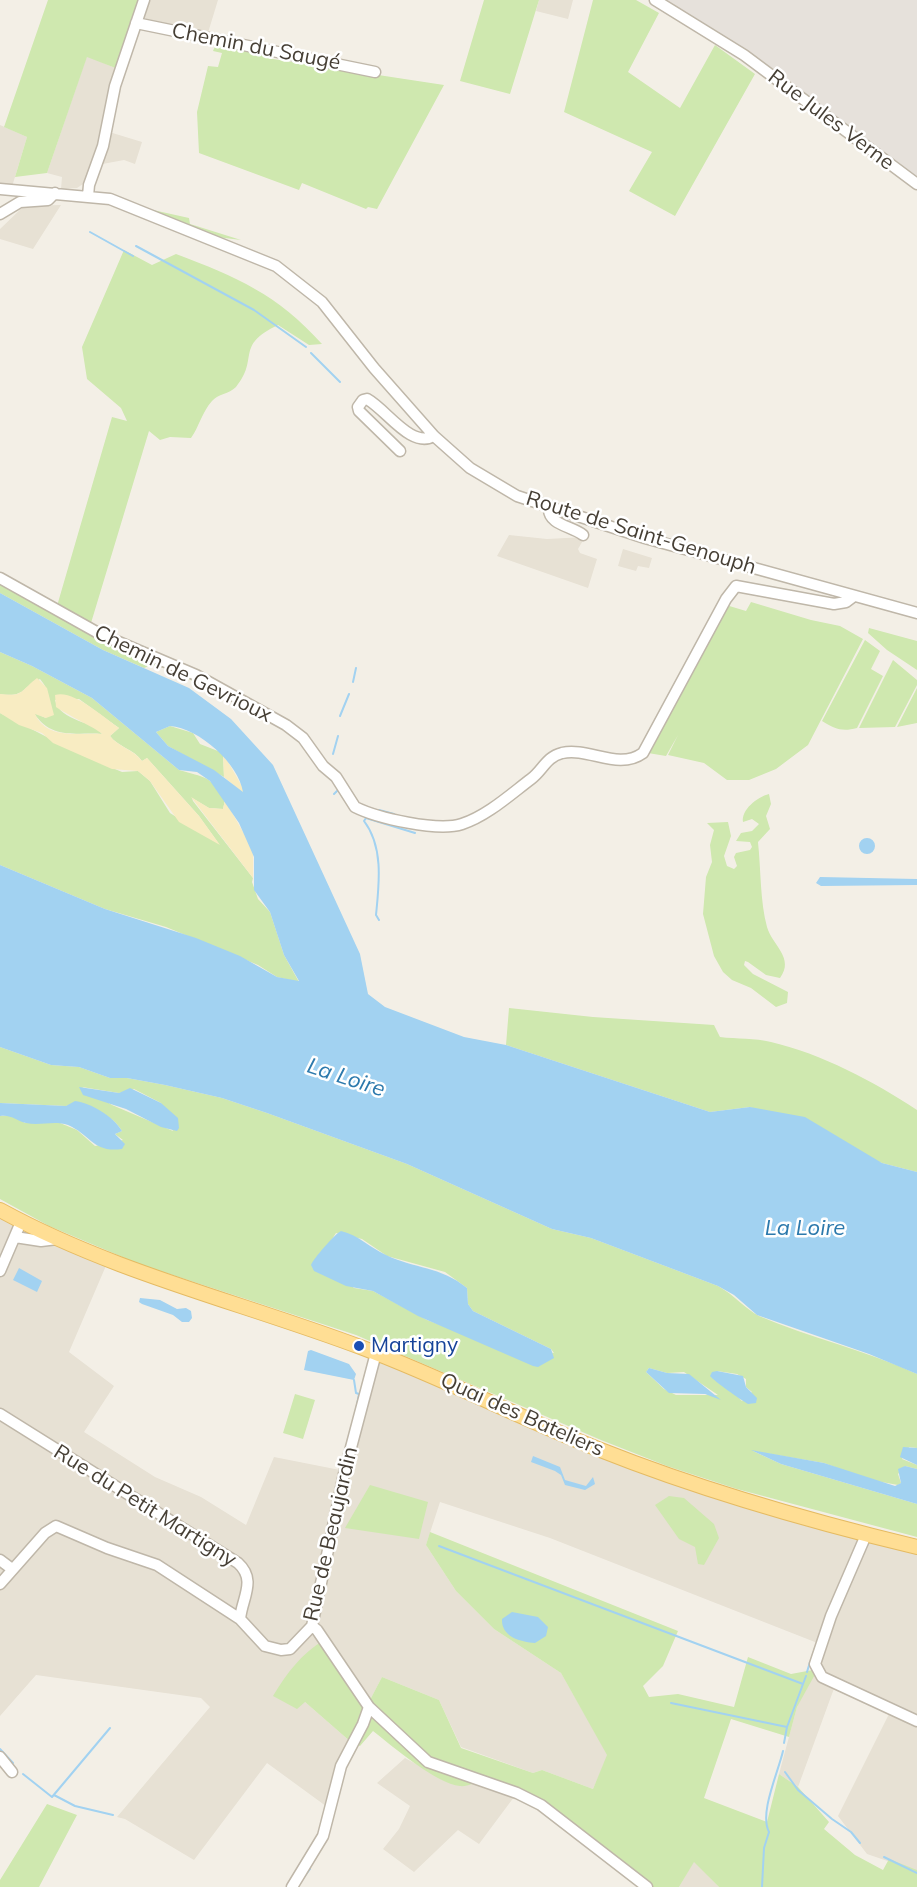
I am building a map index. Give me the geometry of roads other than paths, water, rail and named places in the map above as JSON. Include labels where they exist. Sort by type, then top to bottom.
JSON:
[{"type":"main road","name":"Quai des Bateliers","points":[[0,1210],[57,1239],[155,1279],[376,1353],[550,1429],[671,1477],[724,1495],[917,1547]]},
{"type":"street","points":[[88,196],[89,186],[103,146],[115,86],[144,0]]},
{"type":"street","name":"Rue Jules Verne","points":[[655,0],[744,55],[917,184]]},
{"type":"street","name":"Chemin du Saugé","points":[[136,23],[375,72]]},
{"type":"street","name":"Route de Saint-Genouph","points":[[0,189],[88,196],[130,206],[257,256],[290,274],[322,302],[374,368],[434,436],[485,478],[510,493],[549,508],[917,613]]},
{"type":"street","points":[[0,214],[17,203],[48,200],[55,193]]},
{"type":"street","points":[[400,451],[359,411],[358,407],[363,400],[369,400],[380,407],[417,439],[426,440],[434,436]]},
{"type":"street","points":[[549,508],[549,515],[554,520],[583,535]]},
{"type":"street","name":"Chemin de Gevrioux","points":[[0,578],[100,634],[196,675],[286,725],[303,738],[323,766],[336,777],[355,807],[422,824],[449,826],[463,824],[508,797],[534,777],[547,760],[555,755],[576,752],[629,760],[643,753],[726,598],[736,586],[834,604],[846,602],[854,596]]},
{"type":"street","points":[[0,1271],[21,1222]]},
{"type":"street","points":[[15,1237],[41,1241],[57,1239]]},
{"type":"street","name":"Rue de Beaujardin","points":[[240,1619],[265,1646],[281,1650],[290,1649],[312,1626],[344,1474],[376,1353]]},
{"type":"street","name":"Rue du Petit Martigny","points":[[0,1414],[238,1563],[246,1571],[248,1580],[240,1619],[157,1565],[107,1548],[62,1527],[49,1529],[0,1584]]},
{"type":"street","points":[[866,1534],[820,1644],[815,1664],[822,1677],[917,1721]]},
{"type":"street","points":[[0,1560],[12,1569]]},
{"type":"street","points":[[312,1626],[369,1707],[428,1762],[529,1798],[575,1829],[647,1887]]},
{"type":"street","points":[[292,1887],[323,1836],[341,1766],[363,1724],[369,1707]]},
{"type":"street","points":[[0,1757],[12,1772]]},
{"type":"water","name":"La Loire","points":[[0,593],[103,650],[189,688],[231,719],[273,765],[360,954],[368,994],[385,1007],[464,1037],[506,1045],[710,1112],[750,1107],[805,1117],[882,1163],[917,1172],[917,1374],[869,1354],[757,1315],[734,1295],[718,1286],[591,1238],[552,1229],[407,1164],[267,1113],[222,1098],[165,1085],[127,1078],[110,1078],[79,1067],[51,1065],[0,1047],[0,865],[105,909],[196,938],[240,956],[277,977],[299,981],[284,955],[270,912],[254,890],[254,857],[239,823],[210,781],[197,772],[179,770],[92,698],[0,652]],"holes":[[[170,726],[181,728],[205,740],[226,759],[240,781],[243,792],[214,770],[168,746],[156,732]]]},
{"type":"water","points":[[864,838],[870,838],[875,846],[873,852],[864,854],[859,849],[859,843]]},
{"type":"water","points":[[820,877],[917,879],[917,885],[821,886],[816,883]]},
{"type":"water","points":[[79,1087],[119,1093],[130,1088],[161,1103],[178,1118],[179,1128],[177,1131],[161,1127],[126,1109],[83,1095]]},
{"type":"water","points":[[75,1101],[95,1107],[118,1125],[122,1131],[115,1134],[125,1144],[122,1149],[112,1150],[98,1146],[68,1125],[32,1124],[0,1116],[0,1103],[66,1106]]},
{"type":"water","points":[[341,1231],[353,1235],[397,1260],[437,1272],[457,1281],[467,1288],[468,1304],[473,1311],[551,1349],[554,1358],[538,1367],[533,1366],[418,1316],[373,1291],[346,1286],[314,1271],[311,1265],[313,1262]]},
{"type":"water","points":[[19,1268],[42,1281],[37,1292],[13,1280]]},
{"type":"water","points":[[140,1298],[160,1300],[177,1309],[186,1308],[191,1311],[192,1318],[189,1322],[182,1322],[173,1315],[142,1304],[139,1302]]},
{"type":"water","points":[[311,1350],[349,1364],[356,1374],[354,1380],[304,1370],[308,1351]]},
{"type":"water","points":[[649,1368],[667,1373],[689,1374],[721,1400],[705,1394],[669,1393],[646,1372]]},
{"type":"water","points":[[712,1372],[743,1376],[746,1387],[757,1398],[756,1403],[748,1404],[710,1376]]},
{"type":"water","points":[[903,1447],[917,1448],[917,1465],[900,1457]]},
{"type":"water","points":[[751,1450],[824,1463],[895,1486],[901,1483],[898,1469],[905,1466],[917,1469],[917,1504],[781,1464]]},
{"type":"water","points":[[533,1456],[560,1467],[565,1480],[586,1486],[593,1477],[595,1484],[585,1490],[565,1485],[561,1475],[531,1462]]},
{"type":"water","points":[[512,1612],[538,1617],[548,1627],[546,1636],[535,1643],[518,1640],[508,1634],[502,1619]]},
{"type":"waterway","points":[[90,232],[133,256]]},
{"type":"waterway","points":[[136,246],[254,310],[306,347]]},
{"type":"waterway","points":[[311,353],[340,382]]},
{"type":"waterway","points":[[353,682],[356,668]]},
{"type":"waterway","points":[[340,716],[349,694]]},
{"type":"waterway","points":[[333,754],[338,736]]},
{"type":"waterway","points":[[334,794],[339,789]]},
{"type":"waterway","points":[[379,810],[394,814]]},
{"type":"waterway","points":[[379,920],[376,915],[379,866],[375,842],[364,821],[366,818],[415,833]]},
{"type":"waterway","points":[[354,1380],[356,1393],[359,1394],[355,1417]]},
{"type":"waterway","points":[[439,1546],[803,1684]]},
{"type":"waterway","points":[[812,1657],[815,1648]]},
{"type":"waterway","points":[[807,1672],[810,1662]]},
{"type":"waterway","points":[[787,1727],[806,1676]]},
{"type":"waterway","points":[[671,1703],[787,1727],[784,1743]]},
{"type":"waterway","points":[[23,1774],[52,1797],[110,1728]]},
{"type":"waterway","points":[[0,1749],[13,1763]]},
{"type":"waterway","points":[[762,1887],[764,1848],[769,1832],[766,1814],[783,1751]]},
{"type":"waterway","points":[[785,1772],[798,1790],[851,1832],[860,1843]]},
{"type":"waterway","points":[[54,1795],[75,1806],[113,1815]]},
{"type":"waterway","points":[[884,1857],[917,1873]]},
{"type":"waterway","points":[[304,1877],[310,1869]]},
{"type":"place","name":"Martigny","points":[[359,1346]]}]
